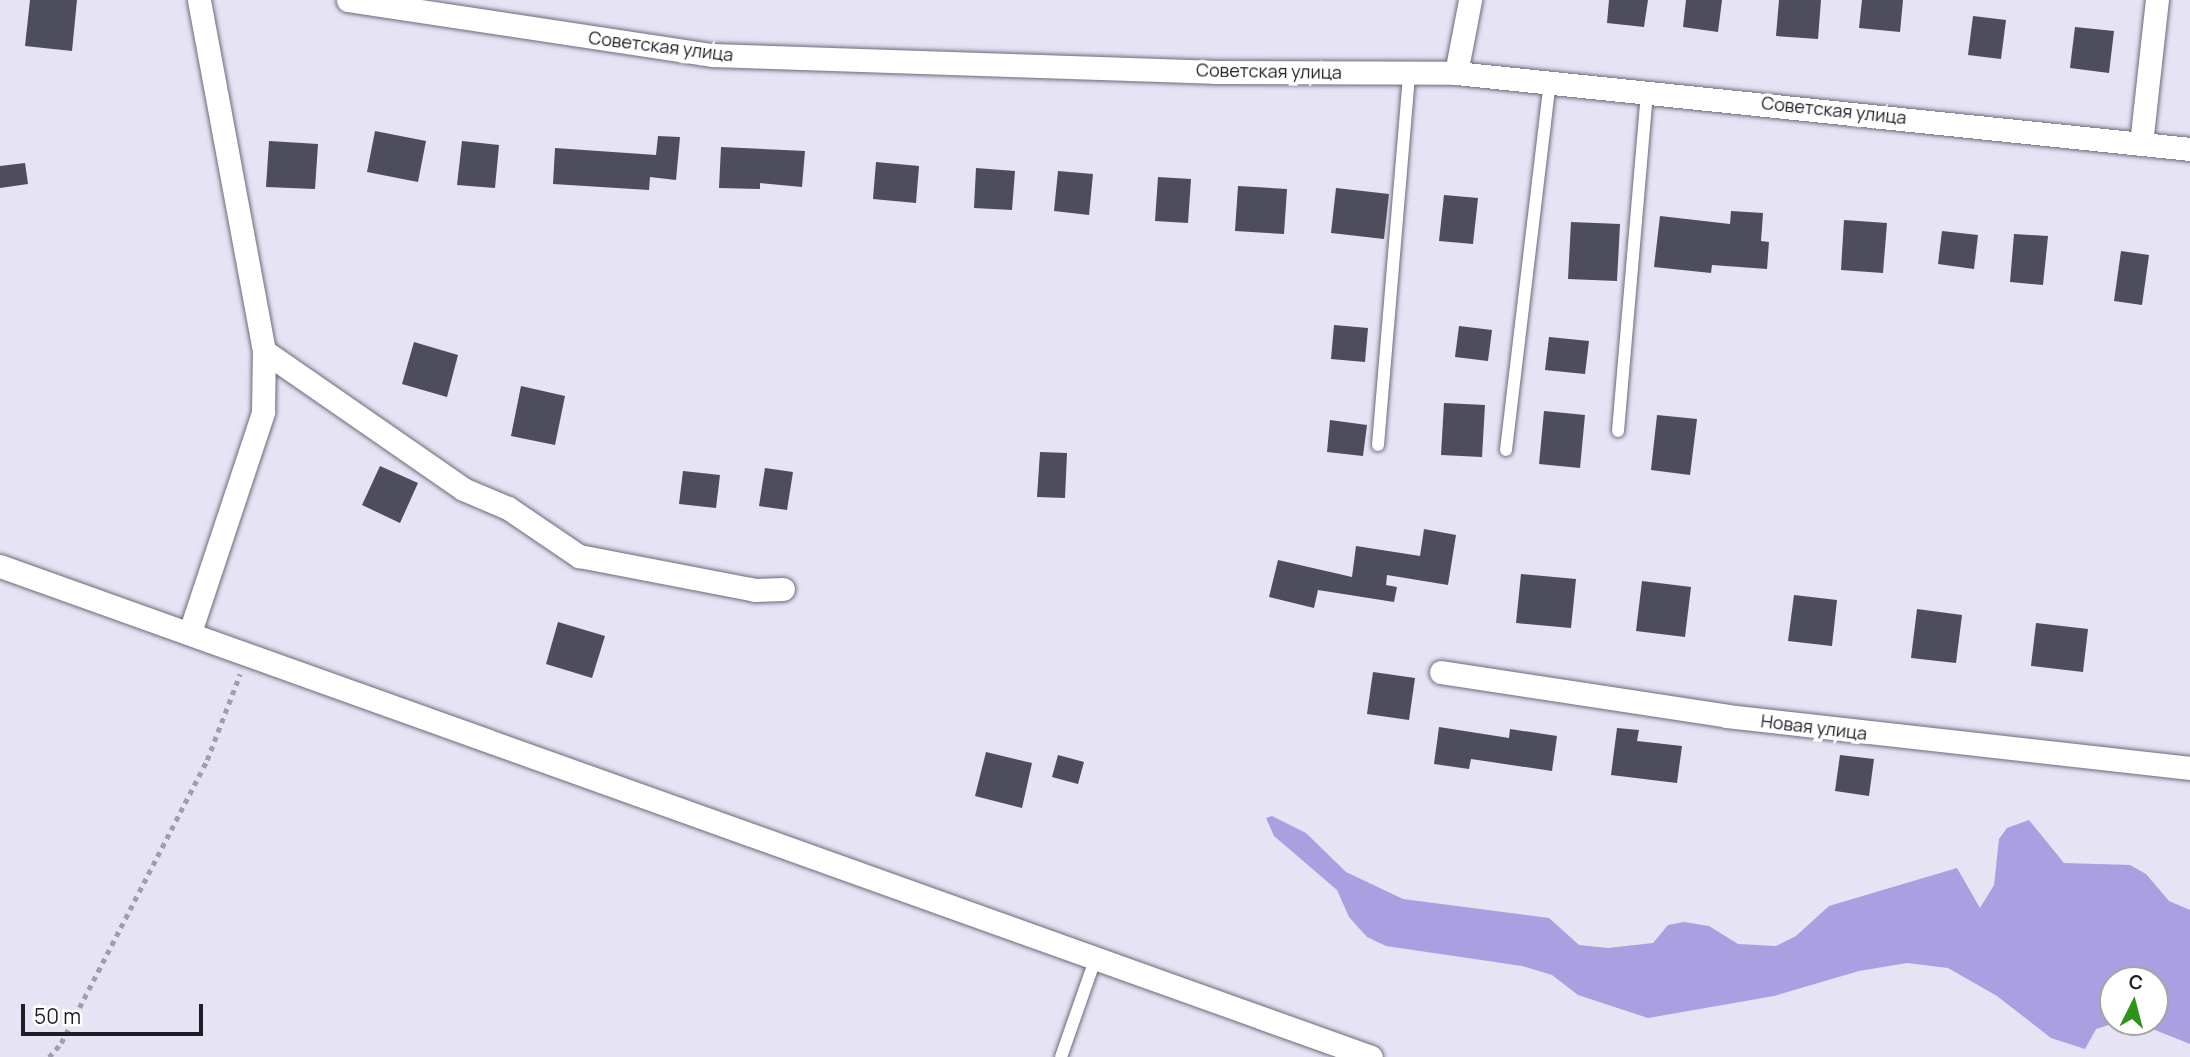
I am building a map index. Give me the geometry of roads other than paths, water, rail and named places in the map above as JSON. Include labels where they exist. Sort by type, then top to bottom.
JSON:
[{"type":"street","points":[[190,632],[263,412],[264,351],[200,0]]},
{"type":"street","name":"Советская улица","points":[[348,0],[712,55],[1216,72],[1457,73],[2190,149]]},
{"type":"street","points":[[1457,73],[1471,0]]},
{"type":"street","points":[[2141,144],[2157,0]]},
{"type":"street","points":[[264,351],[463,489],[508,508],[579,556],[755,590],[783,589]]},
{"type":"street","points":[[0,566],[248,652],[1371,1057]]},
{"type":"street","name":"Новая улица","points":[[1441,672],[1727,716],[2190,768]]},
{"type":"lane","points":[[1378,445],[1409,73]]},
{"type":"lane","points":[[1506,450],[1550,82]]},
{"type":"lane","points":[[1618,431],[1647,91]]},
{"type":"lane","points":[[1061,1057],[1096,957]]}]
